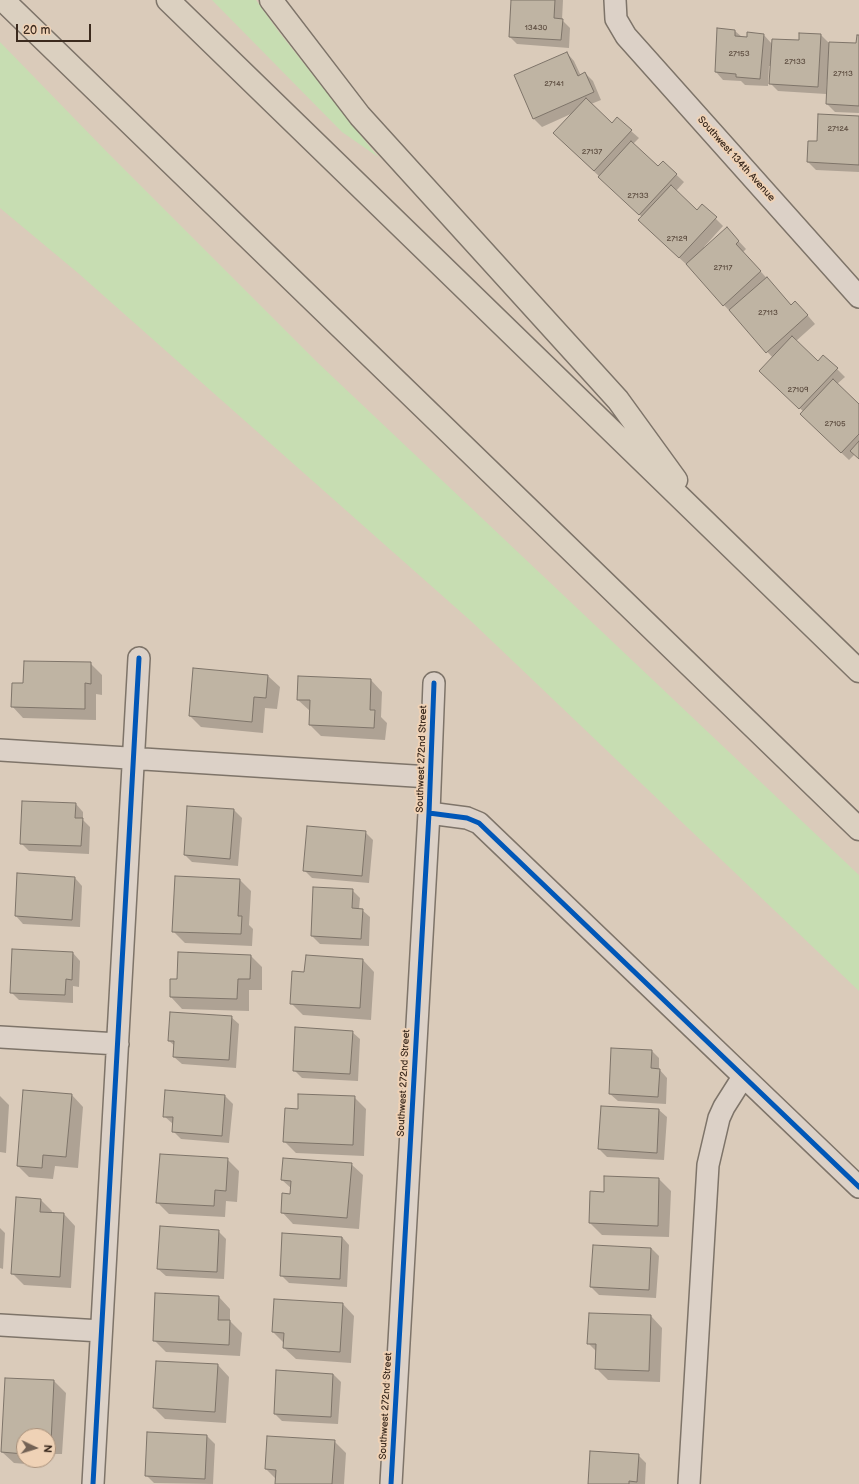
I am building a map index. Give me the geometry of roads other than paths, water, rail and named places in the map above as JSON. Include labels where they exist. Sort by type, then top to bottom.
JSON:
[{"type":"highway","points":[[3,0],[859,829]]},
{"type":"highway","points":[[168,0],[859,671]]},
{"type":"highway","points":[[271,0],[360,116],[618,400],[713,529]]},
{"type":"street","name":"Southwest 134th Avenue","points":[[615,9],[626,36],[859,296]]},
{"type":"street","points":[[93,1484],[139,658]]},
{"type":"street","name":"Southwest 272nd Street","points":[[390,1484],[429,813],[434,683]]},
{"type":"street","points":[[0,750],[430,777]]},
{"type":"street","points":[[429,813],[467,818],[479,823],[859,1187]]},
{"type":"street","points":[[0,1037],[118,1044]]},
{"type":"street","points":[[689,1484],[708,1165],[719,1118],[743,1076]]},
{"type":"street","points":[[0,1325],[101,1331]]}]
